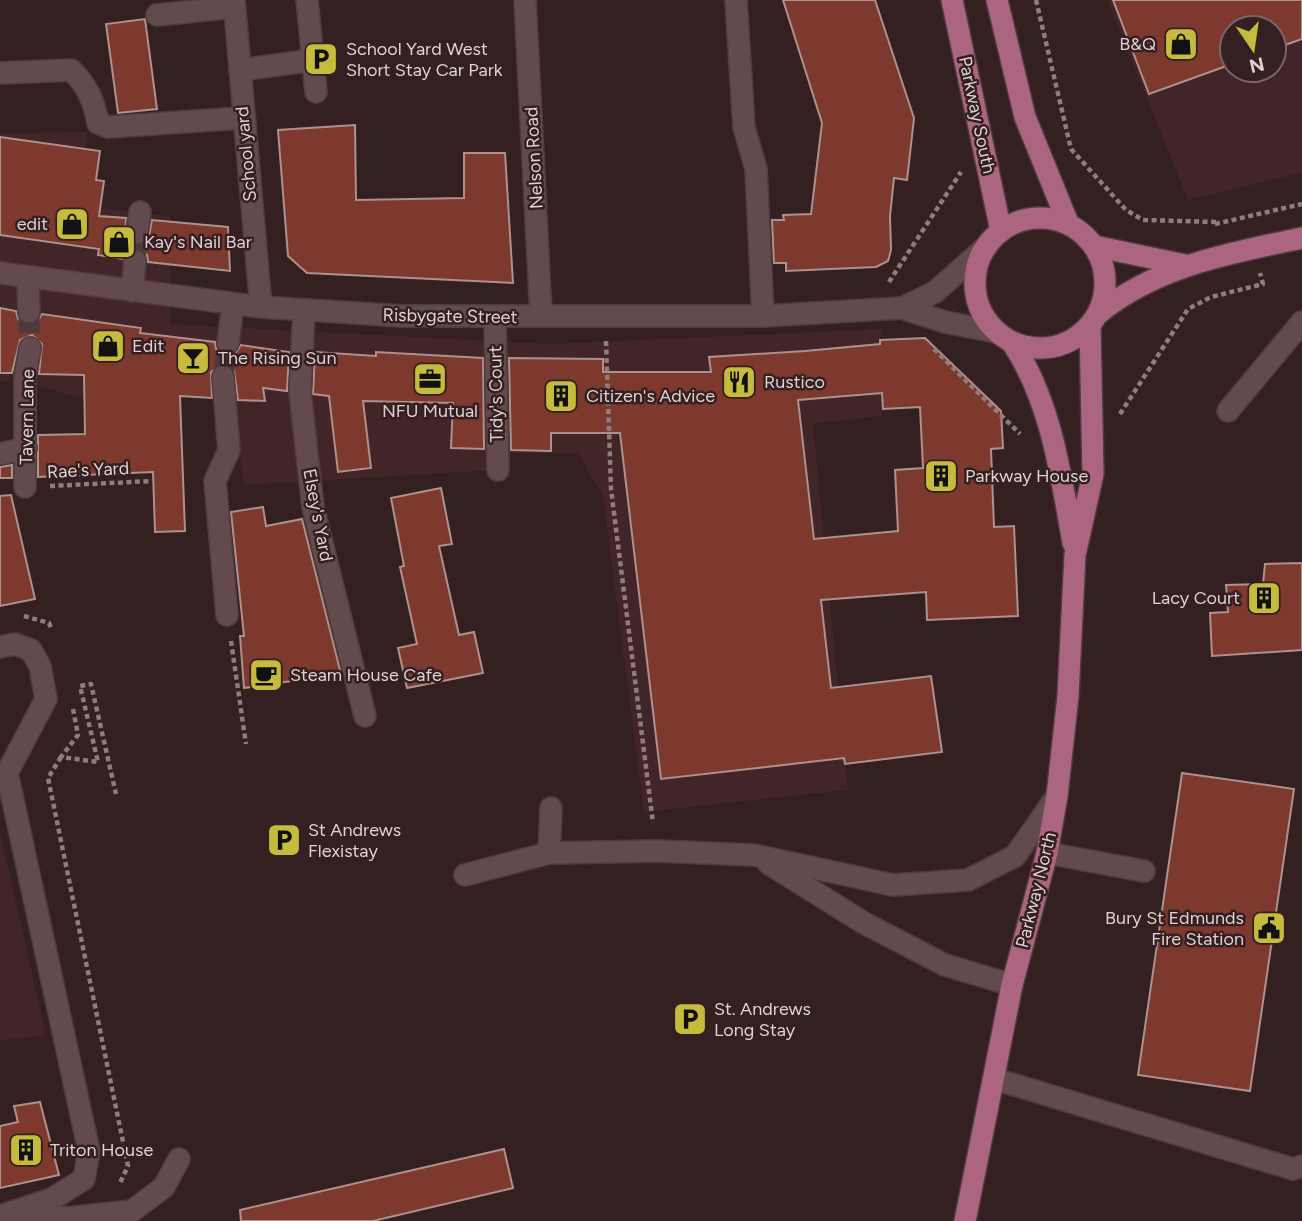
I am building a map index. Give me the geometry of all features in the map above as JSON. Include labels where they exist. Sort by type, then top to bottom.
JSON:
[{"type":"main road","name":"Parkway South","points":[[952,0],[988,166],[994,238]]},
{"type":"main road","points":[[997,0],[1025,117],[1038,153],[1068,223],[1094,246],[1104,264],[1107,285],[1094,320]]},
{"type":"main road","points":[[1068,223],[1048,218],[1028,218],[994,238],[980,256],[975,276],[976,298],[984,317],[1005,338],[1034,349],[1055,347],[1074,340],[1121,295],[1185,265],[1302,238]]},
{"type":"main road","points":[[1094,246],[1185,265]]},
{"type":"main road","name":"Parkway North","points":[[965,1221],[1012,985],[1047,853],[1057,796],[1068,696],[1075,555],[1093,474],[1090,423],[1094,320]]},
{"type":"main road","name":"Parkway North","points":[[1005,338],[1033,376],[1063,483],[1075,555]]},
{"type":"street","points":[[307,0],[316,92]]},
{"type":"street","name":"Nelson Road","points":[[525,0],[541,316]]},
{"type":"street","points":[[736,0],[744,127],[756,169],[763,316]]},
{"type":"street","points":[[157,15],[234,4]]},
{"type":"street","name":"School yard","points":[[234,4],[242,118],[261,307]]},
{"type":"street","points":[[240,70],[313,60]]},
{"type":"street","points":[[0,73],[71,69],[84,82],[95,106],[98,123],[108,127],[242,118]]},
{"type":"street","name":"Risbygate Street","points":[[894,309],[935,292],[994,238]]},
{"type":"street","points":[[132,291],[135,261]]},
{"type":"street","name":"Risbygate Street","points":[[0,273],[261,307],[495,318],[763,316],[894,309],[1005,338]]},
{"type":"street","points":[[28,278],[29,312]]},
{"type":"street","points":[[228,343],[233,304]]},
{"type":"street","name":"Elsey's Yard","points":[[304,310],[300,392],[313,507],[365,716]]},
{"type":"street","name":"Tidy's Court","points":[[495,318],[498,470]]},
{"type":"street","points":[[1228,411],[1302,322]]},
{"type":"street","name":"Tavern Lane","points":[[25,487],[25,377],[30,348]]},
{"type":"street","points":[[223,377],[229,450],[215,481],[227,615]]},
{"type":"street","points":[[0,454],[26,448]]},
{"type":"street","points":[[0,647],[15,644],[31,650],[40,666],[46,699],[3,774],[89,1151],[84,1179],[52,1199],[4,1215]]},
{"type":"street","points":[[465,875],[548,853],[657,852],[754,855],[892,885],[968,880],[1015,856],[1057,796]]},
{"type":"street","points":[[548,853],[551,808]]},
{"type":"street","points":[[1047,853],[1144,871]]},
{"type":"street","points":[[754,855],[864,923],[945,965],[1012,985]]},
{"type":"street","points":[[995,1079],[1293,1169],[1302,1166]]},
{"type":"street","points":[[4,1215],[67,1218],[132,1211],[164,1187],[179,1159]]},
{"type":"path","points":[[1036,0],[1071,149],[1126,210],[1143,220],[1216,222]]},
{"type":"path","points":[[1038,153],[1071,149]]},
{"type":"path","points":[[894,309],[886,287],[961,172],[988,166]]},
{"type":"path","points":[[1090,423],[1118,417],[1188,309],[1211,297],[1263,284],[1255,248]]},
{"type":"path","points":[[605,316],[611,489],[657,852]]},
{"type":"path","points":[[926,341],[1022,438],[1048,427]]},
{"type":"path","name":"Rae's Yard","points":[[25,487],[152,481]]},
{"type":"path","points":[[227,615],[246,744]]},
{"type":"path","points":[[70,696],[78,735],[61,757],[98,762],[80,686],[91,684],[116,794]]},
{"type":"shaded area","points":[[1107,0],[1302,0],[1302,173],[1188,200]]},
{"type":"shaded area","points":[[87,132],[83,206],[170,216],[170,324],[552,344],[881,329],[882,416],[813,424],[848,790],[644,812],[603,496],[578,453],[504,453],[497,470],[244,485],[232,394],[84,399],[20,381],[17,362],[8,359],[11,382],[0,382],[0,133]]},
{"type":"shaded area","points":[[0,832],[46,1035],[0,1041]]},
{"type":"building","points":[[783,0],[875,0],[914,118],[907,180],[894,178],[890,216],[891,250],[888,261],[876,267],[786,271],[786,263],[774,263],[772,220],[784,220],[783,215],[811,214],[822,123]]},
{"type":"building","name":"B&Q","points":[[1113,0],[1302,0],[1302,39],[1288,44],[1288,14],[1218,14],[1218,69],[1149,94]]},
{"type":"building","points":[[145,19],[157,109],[118,113],[106,24]]},
{"type":"building","points":[[355,125],[356,200],[464,198],[464,153],[505,153],[513,283],[307,273],[288,256],[278,130]]},
{"type":"building","points":[[0,137],[100,151],[96,180],[104,181],[99,216],[126,218],[125,237],[136,246],[148,241],[152,220],[228,227],[230,271],[148,262],[147,255],[137,248],[129,249],[122,259],[98,255],[99,249],[0,235]]},
{"type":"building","points":[[0,308],[16,311],[18,319],[29,325],[36,323],[42,314],[141,328],[140,333],[215,342],[216,349],[226,356],[234,355],[241,345],[289,352],[287,391],[263,388],[265,401],[238,400],[234,370],[223,364],[211,372],[212,398],[180,396],[185,531],[155,532],[153,472],[38,477],[38,435],[85,434],[84,375],[39,374],[42,344],[32,335],[20,340],[12,373],[0,373]]},
{"type":"building","points":[[925,338],[1001,411],[1003,448],[991,449],[994,527],[1014,526],[1018,616],[927,620],[926,592],[821,600],[831,688],[931,676],[942,752],[845,764],[844,758],[661,779],[620,433],[551,433],[551,451],[511,450],[509,358],[603,359],[603,372],[711,372],[709,357],[880,344],[880,340]],"holes":[[[882,393],[883,409],[920,407],[923,468],[895,470],[898,531],[814,539],[798,400]]]},
{"type":"building","points":[[315,352],[376,356],[376,352],[483,358],[484,449],[451,448],[453,403],[363,401],[371,468],[338,472],[329,396],[313,394]]},
{"type":"building","points":[[12,465],[12,478],[0,478],[0,467]]},
{"type":"building","points":[[441,488],[452,544],[439,546],[459,635],[474,632],[483,673],[407,688],[398,648],[417,644],[400,567],[404,566],[391,498]]},
{"type":"building","points":[[11,495],[35,599],[0,606],[0,496]]},
{"type":"building","points":[[263,507],[266,526],[302,519],[341,674],[244,688],[240,636],[244,636],[231,512]]},
{"type":"building","name":"Lacy Court","points":[[1302,563],[1302,650],[1212,656],[1210,613],[1228,612],[1226,585],[1263,584],[1265,564]]},
{"type":"building","points":[[1182,773],[1294,789],[1250,1091],[1138,1075]]},
{"type":"building","name":"Triton House","points":[[40,1102],[59,1175],[0,1188],[0,1126],[18,1122],[14,1106]]},
{"type":"building","points":[[504,1149],[513,1188],[373,1221],[241,1221],[240,1210]]},
{"type":"tunnel","points":[[135,261],[137,233]]},
{"type":"tunnel","points":[[29,312],[30,348]]},
{"type":"tunnel","points":[[223,377],[228,343]]},
{"type":"place","name":"B&Q","points":[[1181,44]]},
{"type":"place","name":"School Yard West Short Stay Car Park","points":[[321,59]]},
{"type":"place","name":"edit","points":[[72,224]]},
{"type":"place","name":"Kay's Nail Bar","points":[[119,242]]},
{"type":"place","name":"Edit","points":[[108,346]]},
{"type":"place","name":"The Rising Sun","points":[[193,358]]},
{"type":"place","name":"NFU Mutual","points":[[430,379]]},
{"type":"place","name":"Rustico","points":[[739,382]]},
{"type":"place","name":"Citizen's Advice","points":[[561,396]]},
{"type":"place","name":"Parkway House","points":[[941,476]]},
{"type":"place","name":"Lacy Court","points":[[1264,598]]},
{"type":"place","name":"Steam House Cafe","points":[[266,675]]},
{"type":"place","name":"St Andrews Flexistay","points":[[284,840]]},
{"type":"place","name":"Bury St Edmunds Fire Station","points":[[1269,928]]},
{"type":"place","name":"St. Andrews Long Stay","points":[[690,1019]]},
{"type":"place","name":"Triton House","points":[[26,1150]]}]
